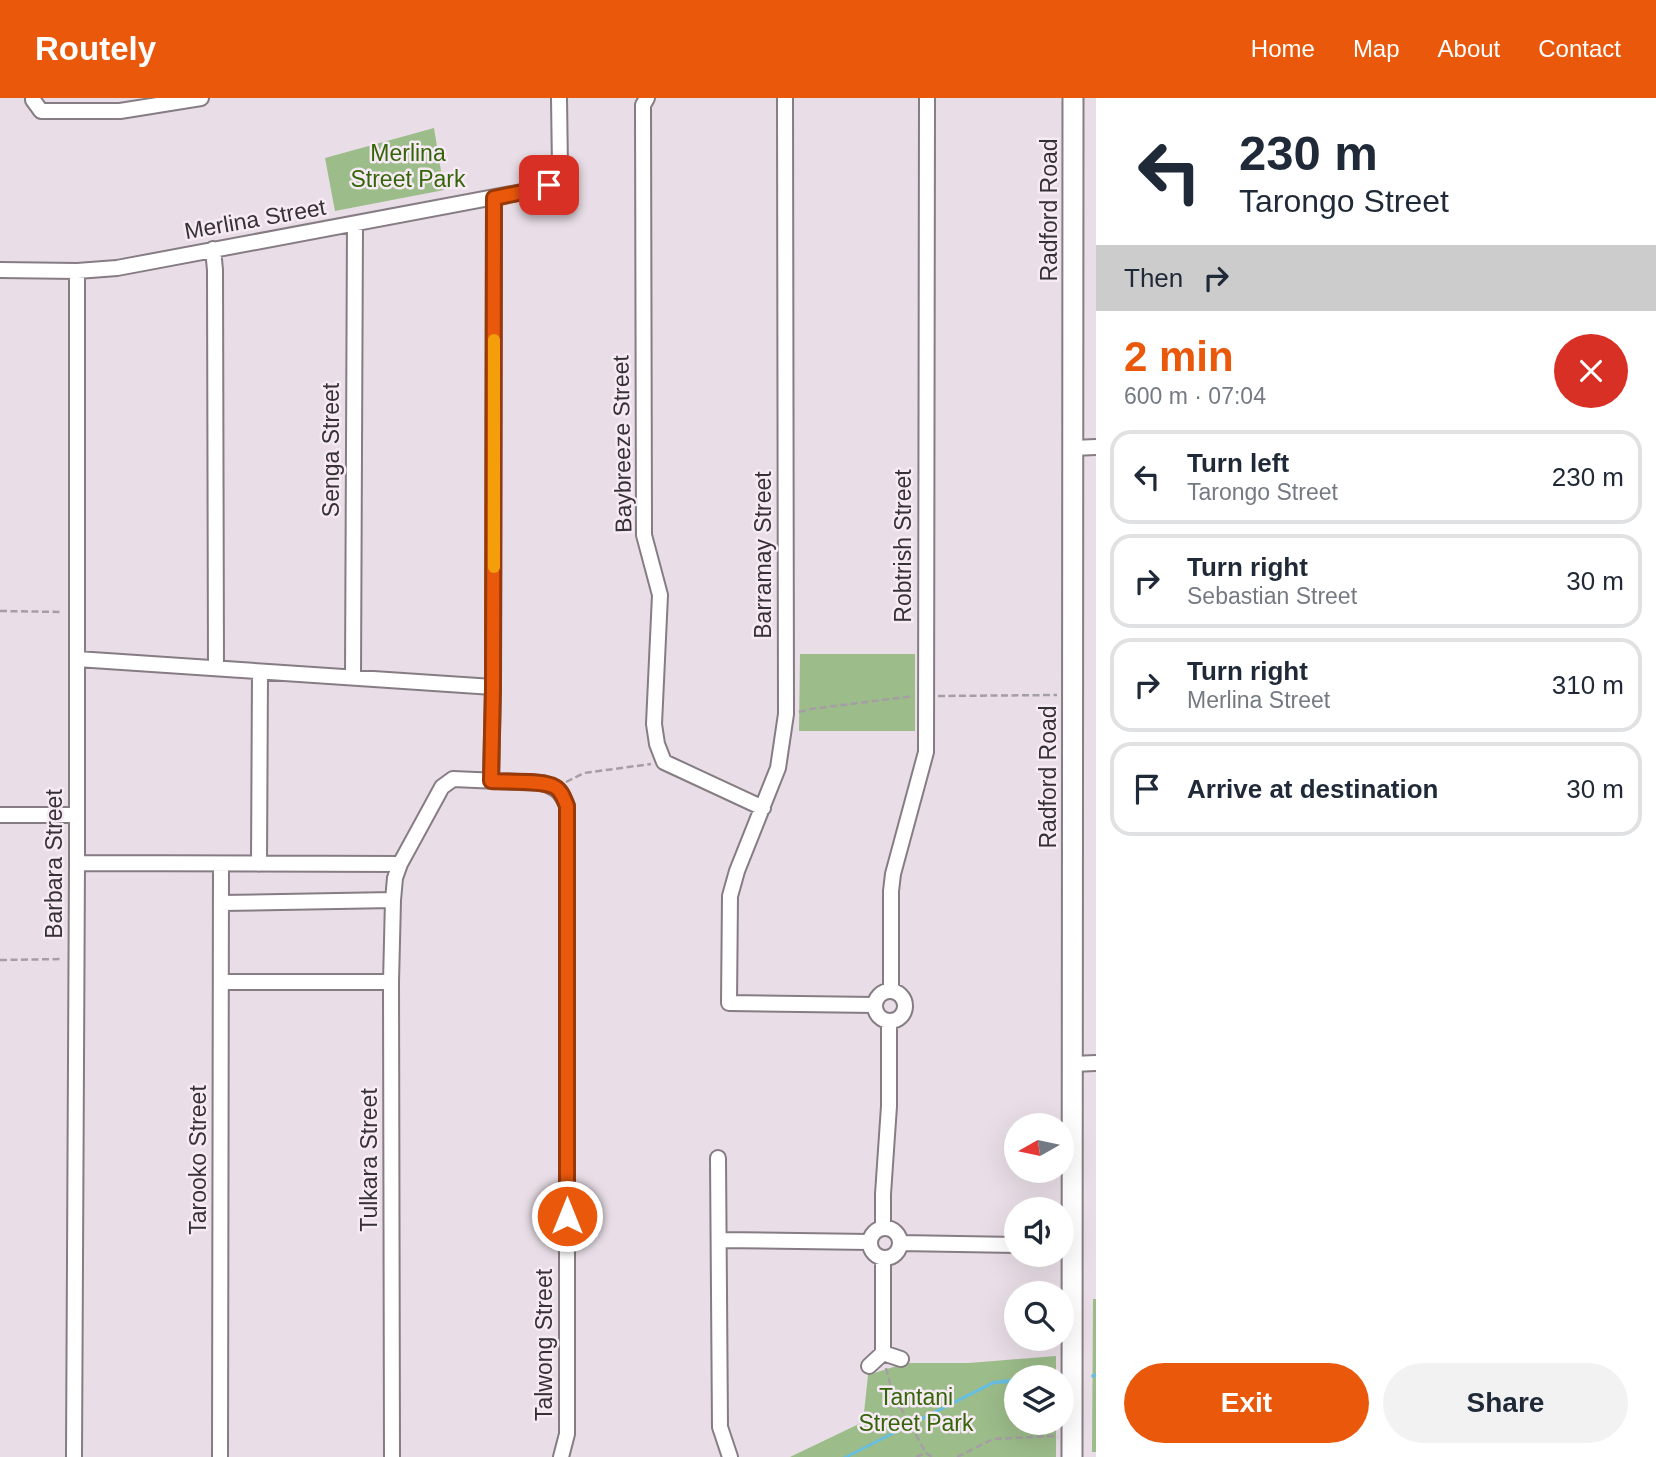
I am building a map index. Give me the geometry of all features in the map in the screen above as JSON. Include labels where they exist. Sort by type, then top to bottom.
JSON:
[{"type":"street","points":[[33,99],[41,111],[120,111],[201,98]]},
{"type":"street","name":"Merlina Street","points":[[0,270],[77,271],[117,268],[543,188],[555,181],[560,168],[559,98]]},
{"type":"street","name":"Baybreeze Street","points":[[647,98],[643,105],[644,535],[660,595],[654,724],[657,744],[664,762]]},
{"type":"street","name":"Barramay Street","points":[[785,98],[786,714],[778,768],[737,872],[730,897],[729,1003],[874,1005]]},
{"type":"street","name":"Robtrish Street","points":[[891,990],[893,874],[926,752],[927,98]]},
{"type":"street","name":"Radford Road","points":[[1069,1197],[1073,1064],[1073,98]]},
{"type":"street","points":[[494,198],[491,781],[550,785]]},
{"type":"street","name":"Senga Street","points":[[353,677],[355,224]]},
{"type":"street","points":[[213,249],[216,668]]},
{"type":"street","name":"Barbara Street","points":[[74,1457],[77,271]]},
{"type":"street","points":[[1073,448],[1096,447]]},
{"type":"street","points":[[77,659],[493,687]]},
{"type":"street","points":[[258,864],[260,672]]},
{"type":"street","points":[[664,762],[762,807]]},
{"type":"street","name":"Tulkara Street","points":[[392,1457],[391,982],[395,878],[442,787],[453,779],[491,781]]},
{"type":"street","name":"Talwong Street","points":[[550,785],[563,796],[567,806],[567,1434],[561,1457]]},
{"type":"street","points":[[0,815],[76,815]]},
{"type":"street","points":[[77,863],[400,864]]},
{"type":"street","name":"Tarooko Street","points":[[220,1457],[221,864]]},
{"type":"street","points":[[221,903],[393,900]]},
{"type":"street","points":[[221,982],[391,982]]},
{"type":"street","points":[[891,990],[901,995],[905,1007],[900,1017],[889,1021],[878,1016],[874,1005],[880,994],[891,990]]},
{"type":"street","points":[[883,1228],[889,1106],[889,1021]]},
{"type":"street","points":[[1073,1064],[1096,1063]]},
{"type":"street","points":[[718,1158],[720,1427],[730,1457]]},
{"type":"street","points":[[883,1228],[894,1231],[900,1244],[894,1254],[883,1258],[871,1249],[870,1242],[876,1230],[883,1228]]},
{"type":"street","points":[[719,1240],[870,1242]]},
{"type":"street","points":[[900,1244],[1004,1245]]},
{"type":"street","points":[[869,1366],[883,1353],[883,1258]]},
{"type":"street","name":"Radford Road","points":[[1068,1267],[1072,1457]]},
{"type":"street","points":[[883,1353],[901,1359]]},
{"type":"path","points":[[0,611],[77,612]]},
{"type":"path","points":[[934,696],[1057,695]]},
{"type":"path","points":[[786,714],[919,696]]},
{"type":"path","points":[[550,785],[584,773],[664,762]]},
{"type":"path","points":[[0,960],[76,959]]},
{"type":"path","points":[[883,1353],[892,1392],[918,1439],[932,1457]]},
{"type":"path","points":[[957,1457],[993,1439],[1060,1437]]},
{"type":"path","points":[[916,1457],[926,1452]]},
{"type":"green space","name":"Merlina Street Park","points":[[434,128],[444,190],[335,211],[325,158]]},
{"type":"green space","points":[[800,654],[915,654],[915,731],[799,731]]},
{"type":"green space","points":[[1093,1299],[1096,1299],[1096,1452],[1092,1452]]},
{"type":"green space","name":"Tantani Street Park","points":[[1056,1356],[1056,1365],[1004,1365],[1004,1435],[1056,1435],[1056,1457],[790,1457],[863,1422],[868,1375],[906,1363],[969,1363]]},
{"type":"water","points":[[1004,1380],[1004,1384],[994,1384],[849,1457],[843,1457],[993,1381]]},
{"type":"slow traffic","points":[[494,340],[494,567]]},
{"type":"route","points":[[549,185],[494,198],[491,781],[543,783],[556,788],[567,806],[567,1216]]}]
